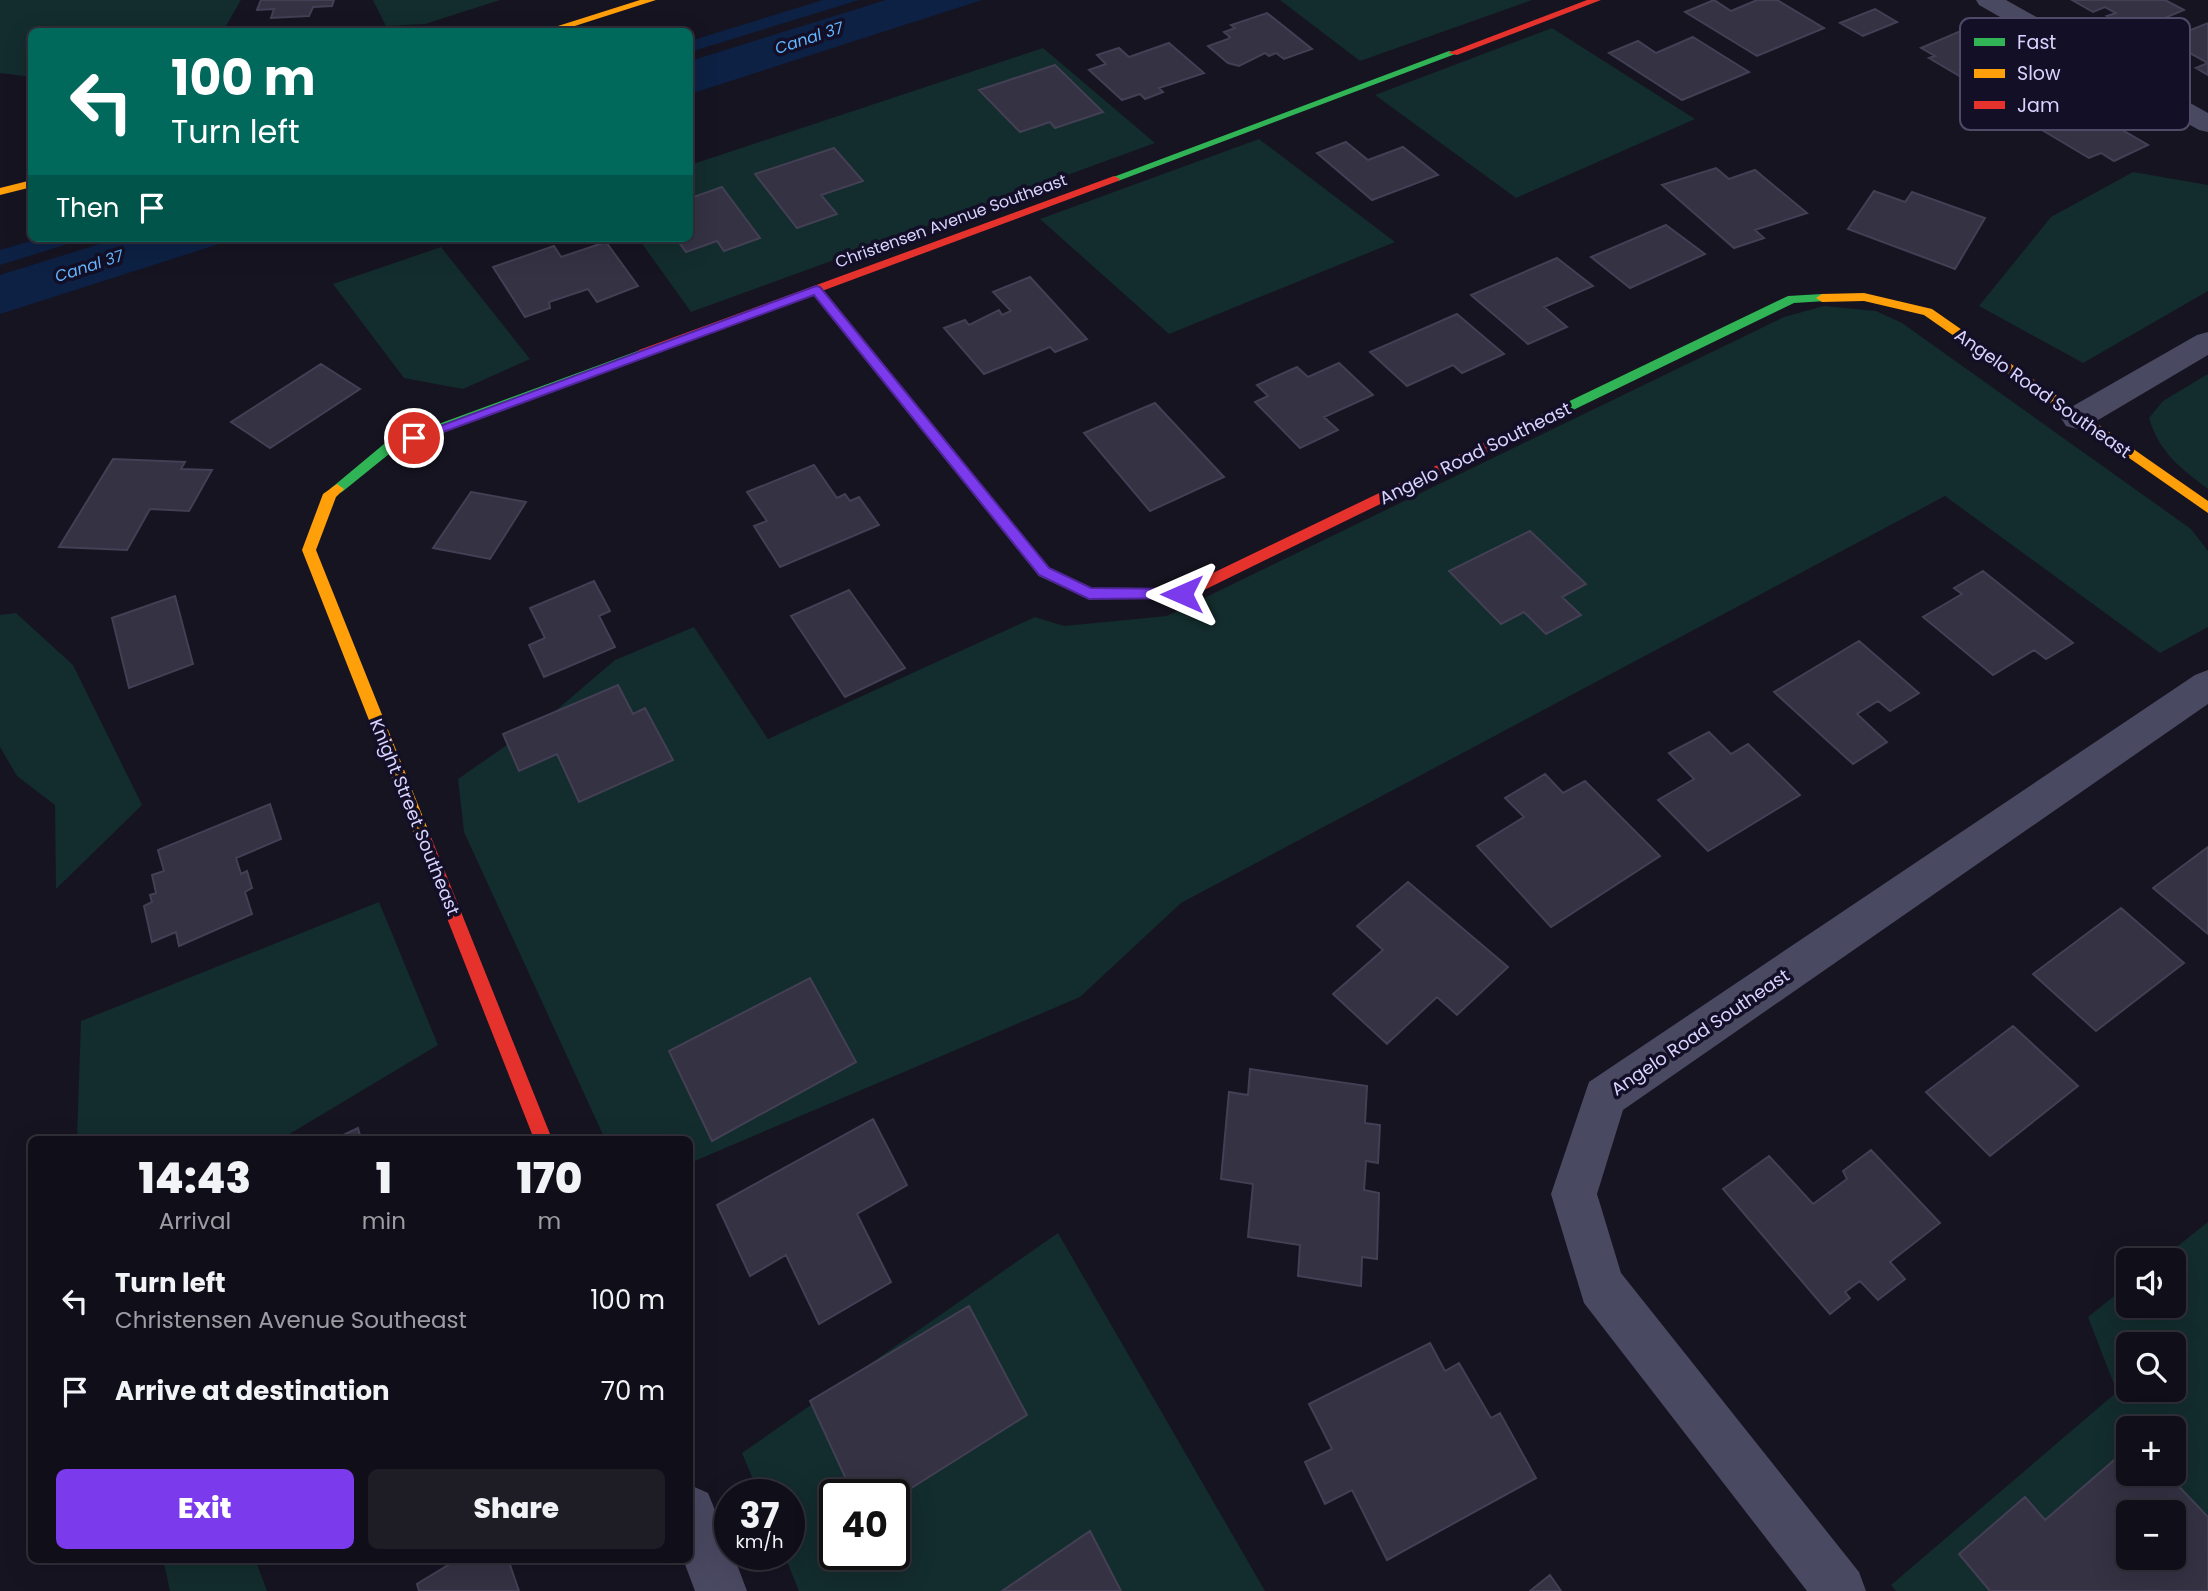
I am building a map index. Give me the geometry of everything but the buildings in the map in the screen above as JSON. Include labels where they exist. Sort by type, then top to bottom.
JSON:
[{"type":"street","points":[[557,28],[650,0]]},
{"type":"street","name":"Christensen Avenue Southeast","points":[[330,494],[389,447],[1596,0]]},
{"type":"street","points":[[1988,0],[2020,18]]},
{"type":"street","points":[[2190,114],[2208,124]]},
{"type":"street","points":[[0,192],[28,184]]},
{"type":"street","name":"Angelo Road Southeast","points":[[816,290],[1044,572],[1089,594],[1182,594],[1792,299],[1864,297],[1928,312],[2208,508]]},
{"type":"street","points":[[2077,418],[2208,342]]},
{"type":"street","name":"Knight Street Southeast","points":[[330,494],[309,550],[541,1136]]},
{"type":"street","name":"Angelo Road Southeast","points":[[1840,1591],[1601,1286],[1574,1194],[1605,1097],[2208,685]]},
{"type":"street","points":[[693,1519],[721,1591]]},
{"type":"green space","points":[[0,0],[241,0],[225,28],[28,28],[28,77],[0,73]]},
{"type":"green space","points":[[373,0],[500,0],[425,24],[386,26]]},
{"type":"green space","points":[[1280,0],[1532,0],[1360,61]]},
{"type":"green space","points":[[1552,28],[1695,119],[1516,198],[1375,95]]},
{"type":"green space","points":[[1043,48],[1155,143],[691,312],[641,242],[693,242],[693,164]]},
{"type":"green space","points":[[1259,139],[1395,242],[1169,334],[1040,219]]},
{"type":"green space","points":[[2133,172],[2208,185],[2208,291],[2083,363],[1979,306],[2051,217]]},
{"type":"green space","points":[[441,247],[530,359],[463,389],[404,378],[333,284]]},
{"type":"green space","points":[[1824,306],[1876,311],[1902,323],[2191,529],[2208,551],[2208,627],[2160,653],[1945,496],[1181,903],[1080,997],[693,1162],[693,1136],[604,1136],[464,832],[458,779],[553,713],[615,660],[694,627],[768,739],[1035,617],[1064,626],[1167,616],[1784,317]]},
{"type":"green space","points":[[2208,374],[2208,489],[2165,450],[2149,418],[2163,401]]},
{"type":"green space","points":[[16,613],[73,665],[142,805],[56,889],[55,805],[17,776],[0,747],[0,615]]},
{"type":"green space","points":[[379,902],[438,1045],[286,1136],[77,1136],[81,1021]]},
{"type":"green space","points":[[2208,1222],[2208,1591],[1896,1591],[1891,1585],[2116,1393],[2116,1402],[2186,1402],[2186,1332],[2116,1332],[2116,1389],[2088,1317],[2116,1295],[2116,1318],[2186,1318],[2186,1248],[2175,1248]]},
{"type":"green space","points":[[1058,1233],[1265,1591],[799,1591],[790,1570],[805,1570],[805,1479],[753,1479],[742,1453]]},
{"type":"green space","points":[[164,1563],[256,1563],[267,1591],[170,1591]]},
{"type":"water","points":[[823,0],[859,0],[693,51],[693,40]]},
{"type":"water","name":"Canal 37","points":[[886,0],[982,0],[693,93],[693,60]]},
{"type":"water","points":[[28,242],[74,242],[0,265],[0,250]]},
{"type":"water","name":"Canal 37","points":[[106,242],[225,242],[0,314],[0,275]]},
{"type":"traffic: fast","points":[[1114,179],[1453,53]]},
{"type":"traffic: fast","points":[[816,290],[1044,572],[1089,594],[1182,594],[1195,588]]},
{"type":"traffic: fast","points":[[1531,425],[1792,299],[1822,298]]},
{"type":"traffic: fast","points":[[337,489],[389,447],[643,353]]},
{"type":"traffic: slow","points":[[557,28],[651,0]]},
{"type":"traffic: slow","points":[[0,192],[28,184]]},
{"type":"traffic: slow","points":[[1822,298],[1864,297],[1928,312],[2208,508]]},
{"type":"traffic: slow","points":[[337,489],[330,494],[309,550],[423,837]]},
{"type":"traffic: jam","points":[[1453,53],[1596,0]]},
{"type":"traffic: jam","points":[[643,353],[1114,179]]},
{"type":"traffic: jam","points":[[1195,588],[1531,425]]},
{"type":"traffic: jam","points":[[423,837],[542,1136]]},
{"type":"route","points":[[414,438],[816,290],[1044,572],[1089,594],[1182,594]]}]
